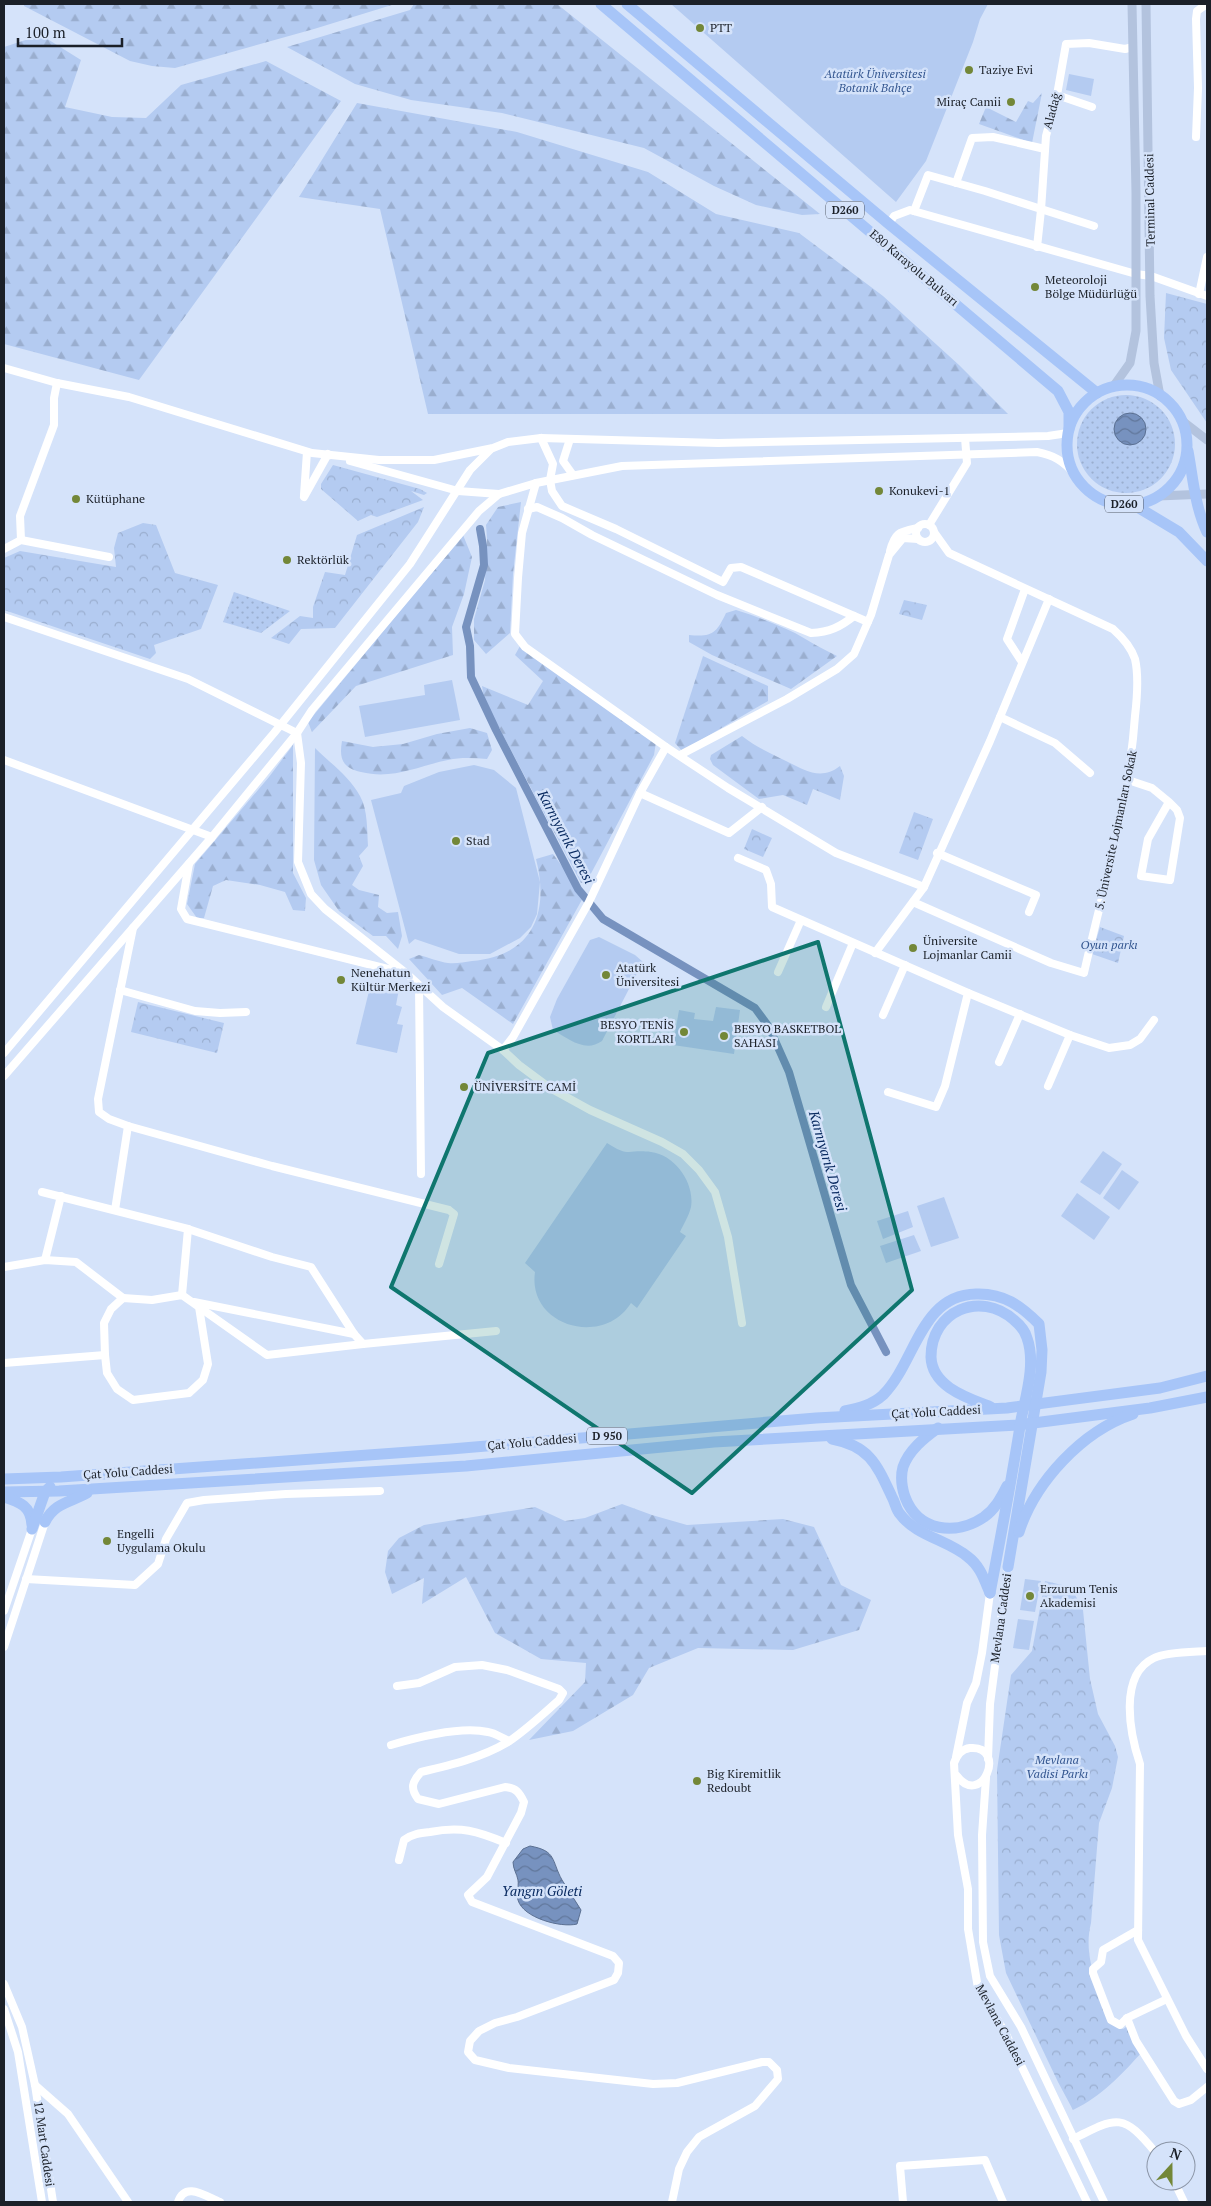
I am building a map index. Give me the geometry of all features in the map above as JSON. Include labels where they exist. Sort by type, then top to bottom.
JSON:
[{"type":"highway","name":"E80 Karayolu Bulvarı","points":[[601,4],[1058,391],[1069,412],[1069,431]]},
{"type":"highway","name":"E80 Karayolu Bulvarı","points":[[627,4],[889,224],[1097,393]]},
{"type":"highway","name":"D260","points":[[1130,385],[1146,388],[1172,406],[1181,420],[1187,441],[1186,457],[1180,472],[1171,486],[1158,496],[1134,505],[1116,504],[1099,498],[1085,488],[1074,474],[1068,459],[1067,444],[1069,431],[1075,414],[1085,402],[1097,393],[1113,387],[1130,385]]},
{"type":"highway","points":[[1187,441],[1201,494],[1202,522],[1207,532]]},
{"type":"highway","name":"D260","points":[[1134,505],[1179,532],[1207,561]]},
{"type":"highway","points":[[816,1418],[866,1406],[882,1396],[895,1381],[916,1340],[939,1307],[962,1295],[990,1294],[1005,1298],[1016,1304],[1039,1324],[1042,1350],[1024,1436],[1008,1567]]},
{"type":"highway","points":[[995,1408],[960,1395],[940,1380],[932,1363],[931,1348],[937,1332],[946,1318],[961,1308],[983,1304],[1005,1312],[1023,1327],[1030,1348],[1032,1393]]},
{"type":"highway","name":"Çat Yolu Caddesi","points":[[4,1479],[60,1477],[461,1448],[816,1418],[995,1408],[1052,1403],[1160,1388],[1207,1376]]},
{"type":"highway","name":"Çat Yolu Caddesi","points":[[4,1492],[45,1492],[466,1466],[714,1442],[1018,1425],[1150,1408],[1207,1397]]},
{"type":"highway","points":[[1008,1567],[1023,1521],[1036,1496],[1063,1461],[1095,1433],[1124,1417],[1150,1408]]},
{"type":"highway","points":[[938,1428],[920,1441],[903,1467],[902,1486],[910,1509],[927,1524],[941,1528],[958,1529],[984,1517],[998,1503],[1014,1466],[1024,1436]]},
{"type":"highway","points":[[816,1436],[844,1441],[862,1449],[874,1461],[881,1472],[899,1514],[910,1524],[970,1558],[980,1569],[990,1593]]},
{"type":"highway","points":[[990,1593],[1014,1466]]},
{"type":"highway","points":[[32,1529],[45,1492],[60,1477]]},
{"type":"highway","points":[[45,1522],[48,1516],[63,1502],[94,1489]]},
{"type":"highway","points":[[4,1497],[20,1501],[30,1511],[32,1529]]},
{"type":"main road","name":"Terminal Caddesi","points":[[1113,387],[1130,363],[1136,331],[1136,193],[1132,4]]},
{"type":"main road","name":"Terminal Caddesi","points":[[1146,4],[1154,363],[1160,396]]},
{"type":"main road","points":[[1181,420],[1207,440]]},
{"type":"main road","points":[[1158,496],[1201,494]]},
{"type":"street","points":[[1196,137],[1198,88],[1196,19],[1197,11],[1207,4]]},
{"type":"street","name":"Aladağ","points":[[1036,247],[1041,210],[1046,136],[1057,95],[1066,44],[1089,43],[1125,49],[1133,47]]},
{"type":"street","points":[[1198,88],[1207,89]]},
{"type":"street","points":[[1057,95],[1092,107]]},
{"type":"street","points":[[956,183],[972,138],[993,136],[1045,149]]},
{"type":"street","points":[[914,211],[928,175],[1094,226]]},
{"type":"street","points":[[889,224],[894,216],[910,210],[1036,247],[1136,274],[1151,276],[1203,295],[1207,257]]},
{"type":"street","points":[[4,368],[57,383],[128,397],[307,452],[458,491],[498,494],[536,483],[622,466],[967,453],[1038,452],[1049,454],[1067,464],[1074,474]]},
{"type":"street","points":[[20,540],[20,516],[54,425],[54,398],[57,383]]},
{"type":"street","points":[[323,455],[379,460],[434,460],[493,448],[508,442],[541,438],[718,443],[1048,436],[1069,431]]},
{"type":"street","points":[[541,438],[553,464],[550,480],[552,491],[562,506],[723,582]]},
{"type":"street","points":[[929,525],[966,463],[965,438]]},
{"type":"street","points":[[570,439],[563,461],[573,475]]},
{"type":"street","points":[[4,1053],[193,831],[281,724],[410,564],[470,470],[493,448]]},
{"type":"street","points":[[307,452],[304,497],[323,455]]},
{"type":"street","points":[[536,483],[522,533],[515,634],[524,647],[666,747],[728,788],[836,853],[924,887]]},
{"type":"street","points":[[5,1072],[212,837],[297,732],[312,710],[479,511],[498,494]]},
{"type":"street","points":[[528,509],[536,507],[562,518],[592,535],[717,595],[811,633],[827,632],[839,628],[854,616]]},
{"type":"street","points":[[680,755],[787,699],[837,669],[854,654],[868,622],[894,538],[899,532],[918,528],[923,524],[929,525],[934,532],[932,538],[923,542],[918,539],[903,538],[889,555]]},
{"type":"street","points":[[918,528],[916,534],[918,539]]},
{"type":"street","name":"5. Üniversite Lojmanları Sokak","points":[[913,902],[1046,961],[1084,973],[1110,869],[1128,780],[1133,748],[1137,697],[1135,660],[1126,641],[1113,629],[949,553],[934,532]]},
{"type":"street","points":[[4,549],[20,540],[109,557]]},
{"type":"street","points":[[717,595],[731,568],[741,566],[868,622]]},
{"type":"street","points":[[1022,662],[1008,639],[1025,589]]},
{"type":"street","points":[[875,953],[924,887],[1000,717],[1049,599]]},
{"type":"street","points":[[4,617],[188,679],[297,732]]},
{"type":"street","points":[[356,630],[370,641]]},
{"type":"street","points":[[1000,717],[1055,743],[1090,773]]},
{"type":"street","points":[[297,732],[301,763],[298,862],[311,894],[325,909],[407,974],[444,1007],[503,1050],[550,1088],[590,1110],[662,1142],[683,1154],[699,1170],[715,1192],[728,1237],[742,1323]]},
{"type":"street","points":[[503,1050],[513,1037],[584,911],[640,792],[666,747]]},
{"type":"street","points":[[4,760],[212,837]]},
{"type":"street","points":[[1128,780],[1152,788],[1168,802],[1177,810],[1180,818],[1170,880],[1142,876],[1148,839],[1168,802]]},
{"type":"street","points":[[640,792],[729,833],[762,808]]},
{"type":"street","points":[[938,853],[1036,895],[1029,912]]},
{"type":"street","points":[[738,858],[766,870],[771,884],[772,907],[905,966],[1070,1035],[1109,1048],[1130,1045],[1140,1039],[1154,1020]]},
{"type":"street","points":[[189,862],[181,908],[187,919],[208,926],[407,974]]},
{"type":"street","points":[[778,972],[801,920]]},
{"type":"street","points":[[133,926],[98,1106],[99,1112],[110,1119],[128,1126],[272,1166],[449,1210],[454,1214],[439,1264]]},
{"type":"street","points":[[826,1007],[853,943]]},
{"type":"street","points":[[883,1016],[905,966]]},
{"type":"street","points":[[70,974],[82,984]]},
{"type":"street","points":[[419,986],[421,1174]]},
{"type":"street","points":[[120,990],[195,1011],[220,1014],[246,1012]]},
{"type":"street","points":[[888,1092],[936,1107],[945,1086],[968,993]]},
{"type":"street","points":[[999,1062],[1020,1014]]},
{"type":"street","points":[[1048,1086],[1070,1035]]},
{"type":"street","points":[[114,1210],[128,1126]]},
{"type":"street","points":[[42,1192],[188,1230],[272,1257],[311,1267],[354,1334],[363,1344]]},
{"type":"street","points":[[45,1260],[61,1196]]},
{"type":"street","points":[[182,1295],[188,1230]]},
{"type":"street","points":[[4,1267],[45,1260],[76,1262],[123,1298],[152,1300],[182,1295],[267,1355],[496,1331]]},
{"type":"street","points":[[123,1298],[111,1309],[104,1323],[107,1373],[117,1389],[134,1400],[190,1393],[203,1380],[208,1364],[199,1307]]},
{"type":"street","points":[[192,1301],[354,1334]]},
{"type":"street","points":[[4,1363],[105,1354]]},
{"type":"street","points":[[26,1579],[135,1585],[158,1564],[166,1539],[188,1503],[204,1500],[380,1491]]},
{"type":"street","points":[[4,1647],[45,1522]]},
{"type":"street","points":[[4,1612],[32,1529]]},
{"type":"street","name":"Mevlana Caddesi","points":[[988,1759],[990,1704],[1008,1567]]},
{"type":"street","name":"Mevlana Caddesi","points":[[956,1757],[967,1703],[976,1683],[990,1593]]},
{"type":"street","points":[[1207,1651],[1155,1657],[1141,1667],[1131,1691],[1129,1716],[1132,1741],[1140,1764],[1138,1940],[1186,2036],[1207,2069]]},
{"type":"street","points":[[397,1686],[419,1683],[455,1668],[482,1665],[507,1670],[560,1688],[563,1693],[559,1700],[509,1741],[488,1752],[454,1764],[421,1772],[412,1784],[412,1792],[418,1799],[439,1804],[505,1787],[514,1788],[520,1793],[524,1802],[521,1813],[487,1877],[468,1895],[472,1902],[613,1956],[619,1963],[618,1974],[614,1980],[517,2017],[495,2023],[479,2031],[470,2041],[468,2052],[475,2060],[509,2068],[653,2084],[677,2083],[762,2062],[769,2062],[777,2070],[778,2079],[755,2106],[699,2137],[687,2152],[679,2170],[672,2202]]},
{"type":"street","points":[[391,1744],[451,1733],[481,1731],[490,1732],[509,1741]]},
{"type":"street","points":[[971,1748],[982,1751],[988,1759],[990,1767],[986,1778],[976,1784],[970,1784],[959,1779],[956,1774],[954,1763],[956,1757],[965,1750],[971,1748]]},
{"type":"street","name":"Mevlana Caddesi","points":[[956,1774],[958,1836],[968,1889],[968,1929],[978,1988],[1006,2035],[1087,2202]]},
{"type":"street","name":"Mevlana Caddesi","points":[[986,1778],[982,1836],[983,1942],[990,1976],[1021,2027],[1104,2202]]},
{"type":"street","points":[[399,1860],[404,1840],[410,1835],[450,1828],[464,1828],[506,1844]]},
{"type":"street","points":[[1138,1930],[1104,1950],[1101,1962],[1093,1968],[1093,1973],[1111,2020],[1120,2025],[1127,2018],[1167,1998]]},
{"type":"street","name":"12 Mart Caddesi","points":[[4,1984],[22,2027],[35,2086],[53,2202]]},
{"type":"street","name":"12 Mart Caddesi","points":[[4,2009],[18,2052],[42,2202]]},
{"type":"street","points":[[1127,2018],[1136,2041],[1174,2102],[1179,2104],[1191,2100],[1207,2087]]},
{"type":"street","points":[[1006,2035],[1021,2027]]},
{"type":"street","points":[[35,2086],[68,2114],[128,2202]]},
{"type":"street","points":[[1073,2139],[1100,2126],[1120,2121],[1131,2125],[1146,2142]]},
{"type":"street","points":[[903,2202],[900,2166],[984,2160],[1003,2202]]},
{"type":"street","points":[[178,2202],[181,2194],[185,2191],[196,2192],[220,2202]]},
{"type":"highlighted area","points":[[818,942],[912,1290],[692,1493],[391,1287],[488,1053]]},
{"type":"green space","points":[[24,4],[395,4],[175,68],[152,66],[130,61],[24,6]]},
{"type":"green space","points":[[414,4],[557,4],[820,214],[802,215],[756,205],[714,186],[644,148],[502,113],[411,100],[355,84],[287,47],[410,10]]},
{"type":"green space","name":"Atatürk Üniversitesi Botanik Bahçe","points":[[671,4],[988,4],[980,19],[973,42],[926,161],[896,202]]},
{"type":"green space","points":[[41,35],[81,60],[65,107],[112,117],[146,118],[181,85],[266,61],[341,101],[139,380],[4,344],[4,47]]},
{"type":"green space","points":[[1069,74],[1094,79],[1091,96],[1066,90]]},
{"type":"green space","points":[[1042,93],[1032,143],[979,124],[986,107],[1016,122],[1028,101],[1033,103]]},
{"type":"green space","points":[[357,103],[517,132],[648,172],[716,214],[799,233],[883,296],[959,365],[1008,414],[428,414],[380,209],[299,197]]},
{"type":"green space","points":[[1166,293],[1207,304],[1207,423],[1171,370],[1164,338]]},
{"type":"green space","points":[[1126,395],[1145,399],[1161,409],[1171,425],[1175,444],[1171,463],[1161,479],[1145,489],[1126,493],[1107,489],[1091,479],[1081,463],[1077,444],[1081,425],[1091,409],[1107,399]]},
{"type":"green space","points":[[333,465],[420,489],[427,493],[424,495],[411,491],[423,500],[377,517],[371,515],[358,521],[321,489],[321,484]]},
{"type":"green space","points":[[521,502],[513,574],[510,633],[486,654],[474,640],[474,619],[485,580],[486,525],[498,507]]},
{"type":"green space","points":[[424,507],[418,522],[335,628],[301,629],[289,644],[271,638],[300,616],[313,618],[313,607],[325,572],[345,575],[357,535]]},
{"type":"green space","points":[[143,523],[156,525],[175,573],[218,585],[201,629],[154,645],[156,653],[150,659],[4,610],[4,558],[20,551],[116,567],[114,548],[118,533]]},
{"type":"green space","points":[[463,535],[472,557],[464,594],[452,627],[453,655],[356,686],[312,732],[308,722]]},
{"type":"green space","points":[[234,592],[290,611],[261,633],[223,622]]},
{"type":"green space","points":[[904,600],[927,605],[922,620],[899,614]]},
{"type":"green space","points":[[736,610],[795,633],[837,656],[791,689],[712,655],[689,642],[689,635],[712,633],[719,626],[726,613]]},
{"type":"green space","points":[[520,646],[656,742],[654,755],[587,881],[581,883],[484,699],[482,686],[528,705],[543,681],[515,655]]},
{"type":"green space","points":[[703,656],[768,686],[768,701],[682,751],[675,743]]},
{"type":"green space","points":[[452,680],[460,720],[365,737],[359,706],[425,695],[424,685]]},
{"type":"green space","points":[[470,728],[487,733],[492,750],[487,759],[453,759],[395,773],[373,774],[350,768],[343,761],[342,757],[342,741],[373,747],[403,744],[437,734]]},
{"type":"green space","points":[[742,736],[763,750],[799,768],[826,773],[840,766],[844,776],[840,800],[813,789],[807,805],[783,795],[759,799],[713,765],[710,759],[711,755]]},
{"type":"green space","points":[[293,745],[293,873],[306,898],[305,911],[293,910],[285,892],[260,885],[226,880],[213,886],[204,918],[197,918],[187,904],[195,864],[269,777]]},
{"type":"green space","points":[[315,748],[351,783],[363,802],[367,821],[368,846],[359,856],[363,866],[352,885],[359,890],[379,895],[378,907],[387,913],[398,912],[402,936],[398,949],[386,936],[373,936],[339,911],[321,885],[314,860]]},
{"type":"green space","name":"Stad","points":[[474,765],[494,770],[516,788],[540,882],[537,914],[531,927],[520,938],[490,954],[459,954],[415,939],[409,944],[371,800],[401,793],[404,786],[439,772]]},
{"type":"green space","points":[[914,812],[933,819],[918,860],[899,853]]},
{"type":"green space","points":[[752,829],[772,838],[763,857],[744,849]]},
{"type":"green space","points":[[553,854],[584,896],[513,1024],[462,988],[442,995],[409,959],[419,955],[457,963],[493,957],[509,951],[522,941],[532,929],[538,914],[540,879],[536,859]]},
{"type":"green space","name":"Oyun parkı","points":[[1100,927],[1124,936],[1118,963],[1092,954]]},
{"type":"green space","points":[[599,937],[635,955],[643,962],[602,1041],[589,1046],[571,1041],[553,1030],[550,1017],[557,999],[590,940]]},
{"type":"green space","points":[[371,983],[399,989],[396,1005],[402,1007],[397,1024],[403,1025],[397,1053],[356,1044]]},
{"type":"green space","points":[[138,1002],[224,1023],[217,1053],[131,1032]]},
{"type":"green space","points":[[716,1007],[740,1010],[734,1054],[673,1045],[679,1010],[695,1013],[694,1019],[713,1021]]},
{"type":"green space","points":[[607,1143],[625,1152],[643,1151],[660,1154],[668,1158],[682,1172],[690,1189],[691,1198],[691,1207],[680,1232],[686,1236],[637,1308],[631,1303],[619,1317],[603,1325],[586,1327],[570,1325],[554,1317],[543,1306],[536,1291],[535,1272],[525,1263]]},
{"type":"green space","points":[[1103,1151],[1122,1164],[1100,1195],[1080,1182]]},
{"type":"green space","points":[[1122,1170],[1139,1182],[1119,1210],[1103,1198]]},
{"type":"green space","points":[[1077,1193],[1110,1217],[1094,1240],[1061,1216]]},
{"type":"green space","points":[[944,1197],[959,1238],[931,1247],[917,1206]]},
{"type":"green space","points":[[908,1211],[913,1227],[883,1239],[877,1221]]},
{"type":"green space","points":[[914,1235],[921,1251],[886,1263],[880,1246]]},
{"type":"green space","points":[[622,1504],[687,1525],[783,1519],[814,1527],[841,1585],[871,1600],[859,1630],[793,1650],[698,1648],[649,1668],[633,1695],[573,1731],[529,1740],[585,1682],[586,1663],[541,1659],[495,1633],[466,1577],[422,1604],[424,1578],[392,1594],[385,1572],[388,1551],[399,1538],[424,1525],[535,1507],[565,1521],[585,1518]]},
{"type":"green space","name":"Erzurum Tenis Akademisi","points":[[1025,1579],[1041,1581],[1035,1612],[1020,1610]]},
{"type":"green space","name":"Mevlana Vadisi Parkı","points":[[1045,1581],[1071,1587],[1083,1610],[1090,1679],[1098,1714],[1115,1746],[1118,1757],[1112,1788],[1099,1823],[1089,1949],[1094,1975],[1113,2025],[1123,2029],[1129,2025],[1143,2051],[1102,2092],[1073,2110],[1006,1973],[999,1935],[997,1770],[1011,1675],[1032,1651]]},
{"type":"green space","name":"Erzurum Tenis Akademisi","points":[[1018,1619],[1034,1621],[1029,1650],[1013,1648]]},
{"type":"water","points":[[1130,413],[1142,417],[1146,429],[1142,441],[1130,445],[1118,441],[1114,429],[1118,417]]},
{"type":"water","name":"Yangın Göleti","points":[[530,1846],[545,1851],[552,1857],[562,1880],[581,1910],[577,1924],[553,1923],[543,1920],[527,1912],[521,1906],[517,1898],[518,1880],[513,1862],[523,1849]]},
{"type":"waterway","name":"Karnıyarık Deresi","points":[[480,529],[484,565],[466,627],[470,646],[471,677],[496,730],[578,889],[603,919],[755,1008],[769,1027],[789,1072],[851,1285],[886,1352]]},
{"type":"place","name":"PTT","points":[[700,28]]},
{"type":"place","name":"Taziye Evi","points":[[969,70]]},
{"type":"place","name":"Miraç Camii","points":[[1011,102]]},
{"type":"place","name":"Meteoroloji Bölge Müdürlüğü","points":[[1035,287]]},
{"type":"place","name":"Konukevi-1","points":[[879,491]]},
{"type":"place","name":"Kütüphane","points":[[76,499]]},
{"type":"place","name":"Rektörlük","points":[[287,560]]},
{"type":"place","name":"Stad","points":[[456,841]]},
{"type":"place","name":"Üniversite Lojmanlar Camii","points":[[913,948]]},
{"type":"place","name":"Atatürk Üniversitesi","points":[[606,975]]},
{"type":"place","name":"Nenehatun Kültür Merkezi","points":[[341,980]]},
{"type":"place","name":"BESYO TENİS KORTLARI","points":[[684,1032]]},
{"type":"place","name":"BESYO BASKETBOL SAHASI","points":[[724,1036]]},
{"type":"place","name":"ÜNİVERSİTE CAMİ","points":[[464,1087]]},
{"type":"place","name":"Engelli Uygulama Okulu","points":[[107,1541]]},
{"type":"place","name":"Erzurum Tenis Akademisi","points":[[1030,1596]]},
{"type":"place","name":"Big Kiremitlik Redoubt","points":[[697,1781]]}]
